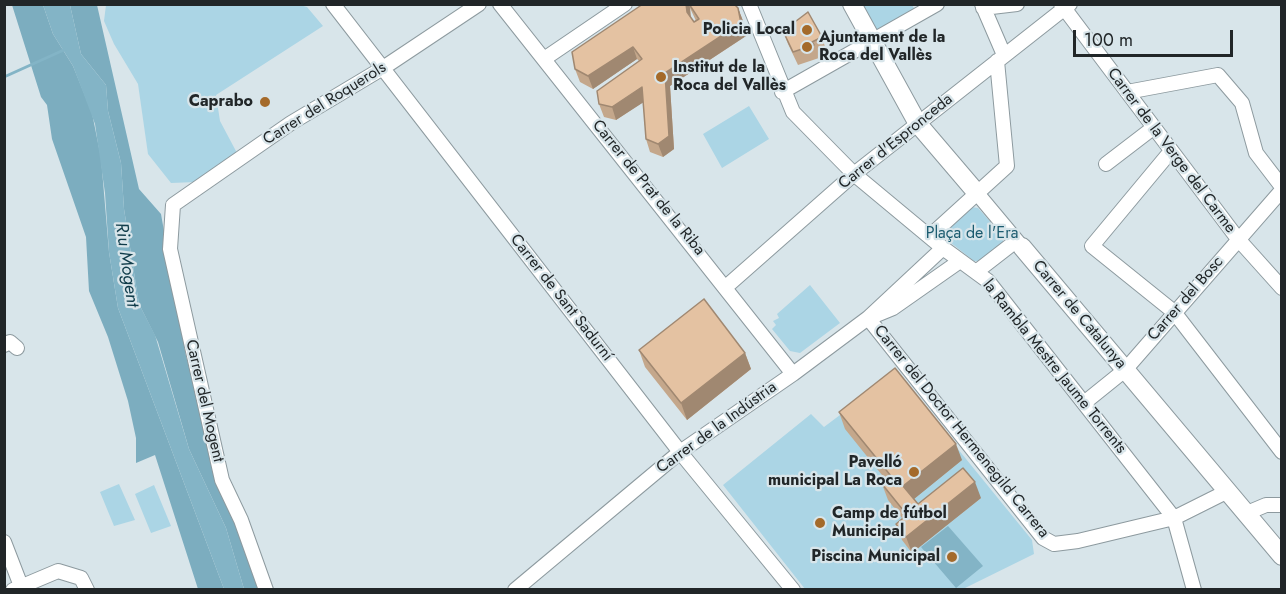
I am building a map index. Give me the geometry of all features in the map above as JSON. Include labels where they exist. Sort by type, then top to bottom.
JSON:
[{"type":"street","name":"Carrer de Sant Sadurní","points":[[333,4],[680,452],[793,590]]},
{"type":"street","name":"Carrer del Roquerols","points":[[173,205],[291,123],[383,68],[479,4]]},
{"type":"street","name":"Carrer de Prat de la Riba","points":[[500,4],[727,286],[794,374]]},
{"type":"street","points":[[544,59],[625,4]]},
{"type":"street","name":"la Rambla Mestre Jaume Torrents","points":[[749,4],[782,92],[793,112],[854,174],[943,248],[988,281],[1174,518],[1194,590]]},
{"type":"street","name":"Carrer de Catalunya","points":[[852,4],[918,124],[1281,556]]},
{"type":"street","points":[[782,92],[872,42],[919,9],[938,4]]},
{"type":"street","points":[[930,236],[1007,166],[1000,58],[983,6],[1017,4]]},
{"type":"street","name":"Carrer d'Espronceda","points":[[727,286],[854,174],[1065,6]]},
{"type":"street","name":"Carrer de la Verge del Carme","points":[[1065,6],[1126,93],[1238,239],[1281,288]]},
{"type":"street","points":[[1126,93],[1218,75],[1242,103],[1256,153],[1281,188]]},
{"type":"street","points":[[1106,164],[1153,128]]},
{"type":"street","points":[[1171,151],[1092,246],[1174,312],[1281,452]]},
{"type":"street","name":"Carrer del Bosc","points":[[1084,403],[1125,370],[1281,188]]},
{"type":"street","name":"Carrer del Mogent","points":[[173,205],[170,249],[222,480],[242,520],[266,590]]},
{"type":"street","points":[[976,272],[1019,244]]},
{"type":"street","name":"Carrer de la Indústria","points":[[515,590],[680,452],[794,374],[868,318],[943,248]]},
{"type":"street","name":"Carrer de la Indústria","points":[[868,318],[893,308],[960,261]]},
{"type":"street","name":"Carrer del Doctor Hermenegild Carrera","points":[[868,318],[1043,537],[1054,544],[1077,541],[1174,518]]},
{"type":"street","points":[[1174,518],[1228,491]]},
{"type":"street","points":[[1247,513],[1266,506],[1281,505]]},
{"type":"street","points":[[4,542],[17,588],[58,571],[81,578],[87,590]]},
{"type":"green space","points":[[296,4],[307,7],[323,26],[216,95],[220,121],[237,153],[196,182],[171,183],[148,154],[138,84],[114,44],[104,21],[106,5]]},
{"type":"green space","points":[[854,5],[912,5],[918,14],[873,38]]},
{"type":"green space","points":[[749,106],[769,139],[722,168],[703,134]]},
{"type":"green space","name":"Plaça de l'Era","points":[[971,207],[978,208],[1003,236],[1003,244],[979,261],[974,261],[941,235]]},
{"type":"green space","points":[[810,285],[840,323],[800,353],[790,351],[772,329],[776,325],[773,321],[779,318],[777,314]]},
{"type":"green space","points":[[896,373],[1032,540],[1034,554],[963,589],[805,589],[723,485],[811,414],[824,427]]},
{"type":"green space","points":[[119,484],[135,520],[114,526],[100,492]]},
{"type":"green space","points":[[154,485],[171,526],[151,533],[135,494]]},
{"type":"shaded area","points":[[12,5],[43,5],[53,34],[73,66],[92,113],[101,158],[109,252],[118,308],[224,589],[198,589],[155,455],[136,463],[136,438],[128,401],[108,337],[89,291],[86,237],[52,139],[47,105],[41,97]]},
{"type":"shaded area","points":[[70,5],[97,5],[139,189],[161,214],[186,356],[258,589],[244,589],[226,528],[189,449],[158,342],[139,304],[124,209],[121,163],[108,111],[106,85],[81,54]]},
{"type":"water","name":"Riu Mogent","points":[[43,5],[70,5],[81,54],[106,85],[108,111],[121,163],[124,209],[139,304],[155,335],[189,449],[226,528],[244,589],[224,589],[118,308],[109,252],[105,193],[95,124],[73,66],[53,34]]},
{"type":"water","name":"Piscina Municipal","points":[[948,526],[983,566],[956,588],[921,547]]},
{"type":"building","name":"Institut de la Roca del Vallès","points":[[643,4],[686,4],[687,12],[694,22],[699,19],[689,4],[734,4],[738,8],[741,23],[665,73],[669,136],[658,144],[646,139],[642,87],[612,107],[599,104],[597,91],[642,59],[633,47],[588,76],[575,69],[572,52]]},
{"type":"building","points":[[808,12],[822,37],[812,42],[814,45],[793,52],[783,31]]},
{"type":"building","points":[[704,299],[745,353],[681,403],[639,350]]},
{"type":"building","name":"Pavelló municipal La Roca","points":[[895,368],[956,444],[903,486],[918,504],[963,468],[975,482],[906,537],[896,524],[907,515],[882,484],[891,476],[839,412]]},
{"type":"waterway","points":[[4,77],[66,49]]},
{"type":"place","name":"Policia Local","points":[[807,30]]},
{"type":"place","name":"Ajuntament de la Roca del Vallès","points":[[807,47]]},
{"type":"place","name":"Institut de la Roca del Vallès","points":[[661,77]]},
{"type":"place","name":"Caprabo","points":[[265,102]]},
{"type":"place","name":"Pavelló municipal La Roca","points":[[914,472]]},
{"type":"place","name":"Camp de fútbol Municipal","points":[[820,523]]},
{"type":"place","name":"Piscina Municipal","points":[[952,557]]}]
